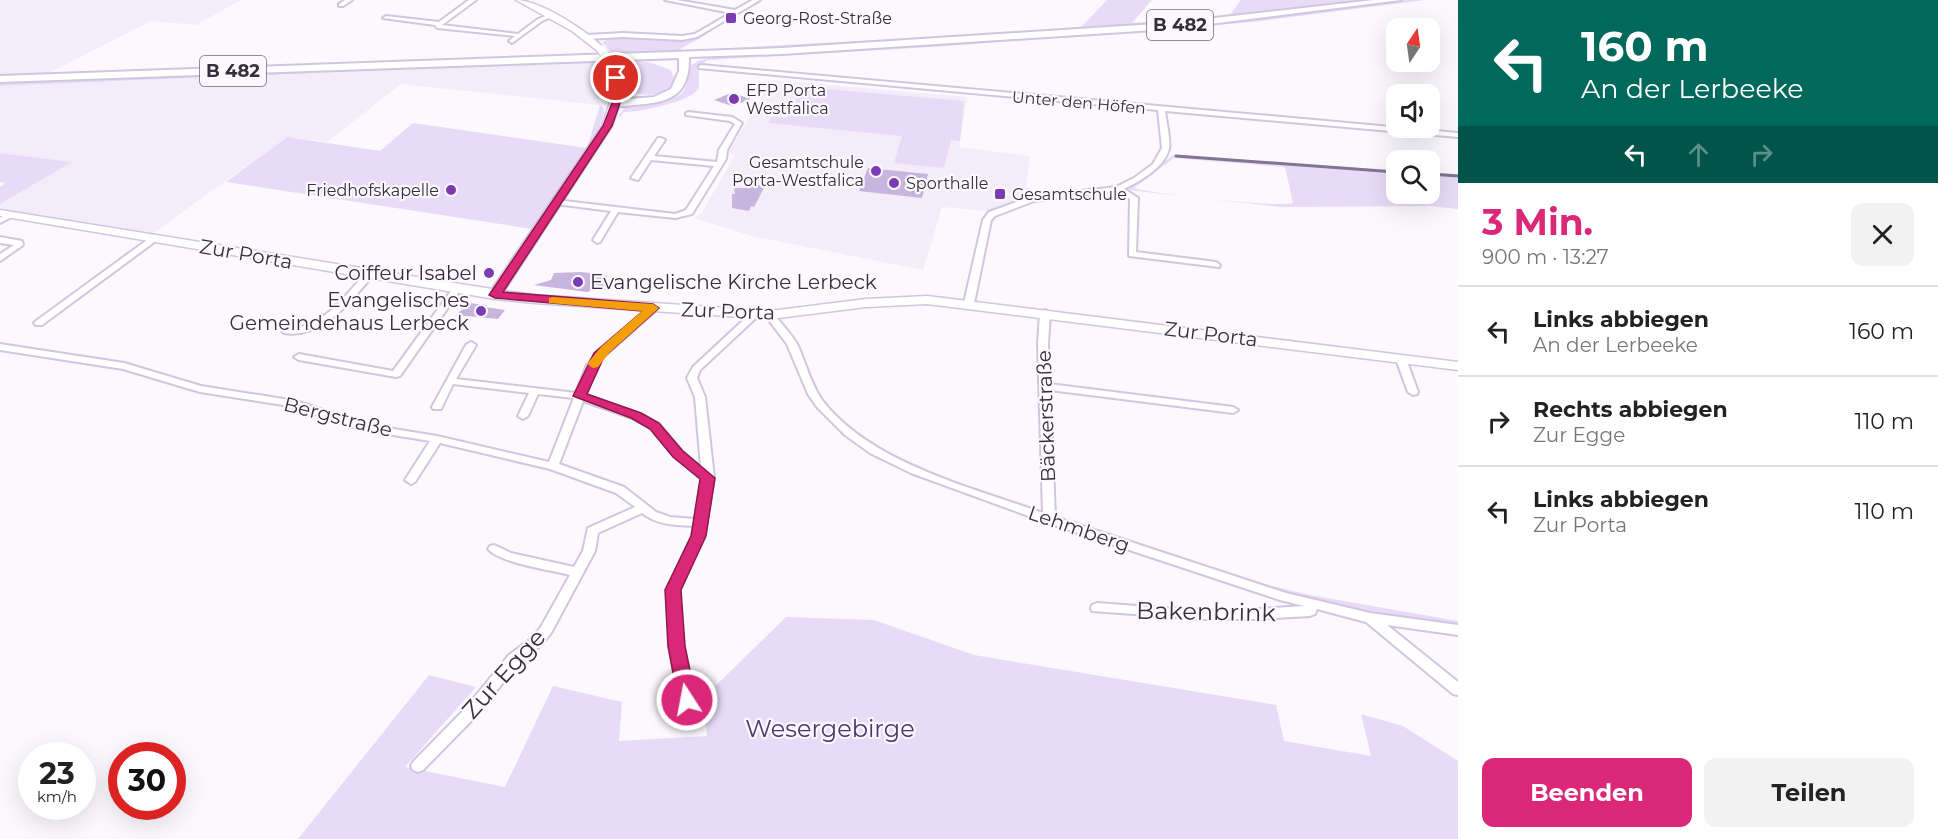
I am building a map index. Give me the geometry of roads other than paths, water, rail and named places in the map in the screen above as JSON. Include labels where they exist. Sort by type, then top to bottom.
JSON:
[{"type":"main road","points":[[495,295],[608,126],[616,100],[612,65],[587,38],[520,0]]},
{"type":"main road","name":"B 482","points":[[680,67],[726,53],[1093,32],[1247,18],[1397,0]]},
{"type":"main road","points":[[602,54],[662,60],[680,67],[672,95],[663,99],[616,100]]},
{"type":"main road","name":"B 482","points":[[0,80],[602,54]]},
{"type":"main road","name":"Zur Porta","points":[[4,216],[154,238],[495,295],[754,315],[901,300],[969,303],[1458,366]]},
{"type":"street","points":[[341,5],[349,0]]},
{"type":"street","points":[[386,18],[439,24],[473,0]]},
{"type":"street","points":[[668,0],[736,12]]},
{"type":"street","points":[[587,38],[623,35],[682,38],[697,35],[757,0]]},
{"type":"street","points":[[512,41],[529,27],[551,16]]},
{"type":"street","points":[[439,24],[437,26],[441,28],[515,34]]},
{"type":"street","name":"Unter den Höfen","points":[[701,67],[1458,135]]},
{"type":"street","points":[[969,303],[987,220],[992,214],[1033,199],[1118,189],[1137,180],[1163,157],[1166,148],[1161,109]]},
{"type":"street","points":[[556,202],[682,216],[689,212],[719,164],[723,150],[739,123],[732,119],[688,114]]},
{"type":"street","points":[[635,178],[661,140]]},
{"type":"street","points":[[650,158],[719,164]]},
{"type":"street","points":[[1118,189],[1134,198],[1132,254],[1216,265]]},
{"type":"street","points":[[597,240],[616,209]]},
{"type":"street","points":[[39,323],[154,238]]},
{"type":"street","points":[[0,240],[19,243],[19,245],[0,258]]},
{"type":"street","points":[[287,331],[302,332],[321,323],[369,274]]},
{"type":"street","points":[[300,357],[396,374],[457,289]]},
{"type":"street","points":[[554,466],[579,396],[599,356],[653,308]]},
{"type":"street","name":"Bäckerstraße","points":[[1045,313],[1044,386],[1049,519]]},
{"type":"street","points":[[687,700],[676,646],[673,590],[698,536],[708,478],[700,397],[692,378],[696,369],[754,315]]},
{"type":"street","name":"Lehmberg","points":[[770,315],[792,344],[813,394],[849,433],[874,451],[915,471],[1049,519],[1311,605],[1370,618],[1458,630]]},
{"type":"street","points":[[437,407],[471,345]]},
{"type":"street","name":"Bergstraße","points":[[0,347],[124,366],[200,389],[292,403],[367,428],[437,440],[554,466],[620,490],[643,508],[669,521],[701,523]]},
{"type":"street","points":[[1401,358],[1413,392]]},
{"type":"street","points":[[450,381],[579,396],[636,416],[655,426],[678,454],[708,478]]},
{"type":"street","points":[[1044,386],[1233,410]]},
{"type":"street","points":[[523,417],[535,392]]},
{"type":"street","points":[[411,480],[437,440]]},
{"type":"street","name":"Zur Egge","points":[[418,766],[470,713],[514,659],[537,641],[589,551],[592,531],[643,508]]},
{"type":"street","points":[[494,549],[507,556],[577,572]]},
{"type":"street","name":"Bakenbrink","points":[[1097,608],[1218,617],[1310,611],[1311,605]]},
{"type":"street","points":[[1370,618],[1458,690]]},
{"type":"waterway","points":[[1176,156],[1386,171]]},
{"type":"waterway","points":[[1440,175],[1458,176]]},
{"type":"place","name":"Georg-Rost-Straße","points":[[731,18]]},
{"type":"place","name":"EFP Porta Westfalica","points":[[734,99]]},
{"type":"place","name":"Gesamtschule Porta-Westfalica","points":[[876,171]]},
{"type":"place","name":"Sporthalle","points":[[894,183]]},
{"type":"place","name":"Friedhofskapelle","points":[[451,190]]},
{"type":"place","name":"Gesamtschule","points":[[1000,194]]},
{"type":"place","name":"Coiffeur Isabel","points":[[489,273]]},
{"type":"place","name":"Evangelische Kirche Lerbeck","points":[[578,282]]},
{"type":"place","name":"Evangelisches Gemeindehaus Lerbeck","points":[[481,311]]},
{"type":"park label","name":"Wesergebirge","points":[[830,729]]}]
